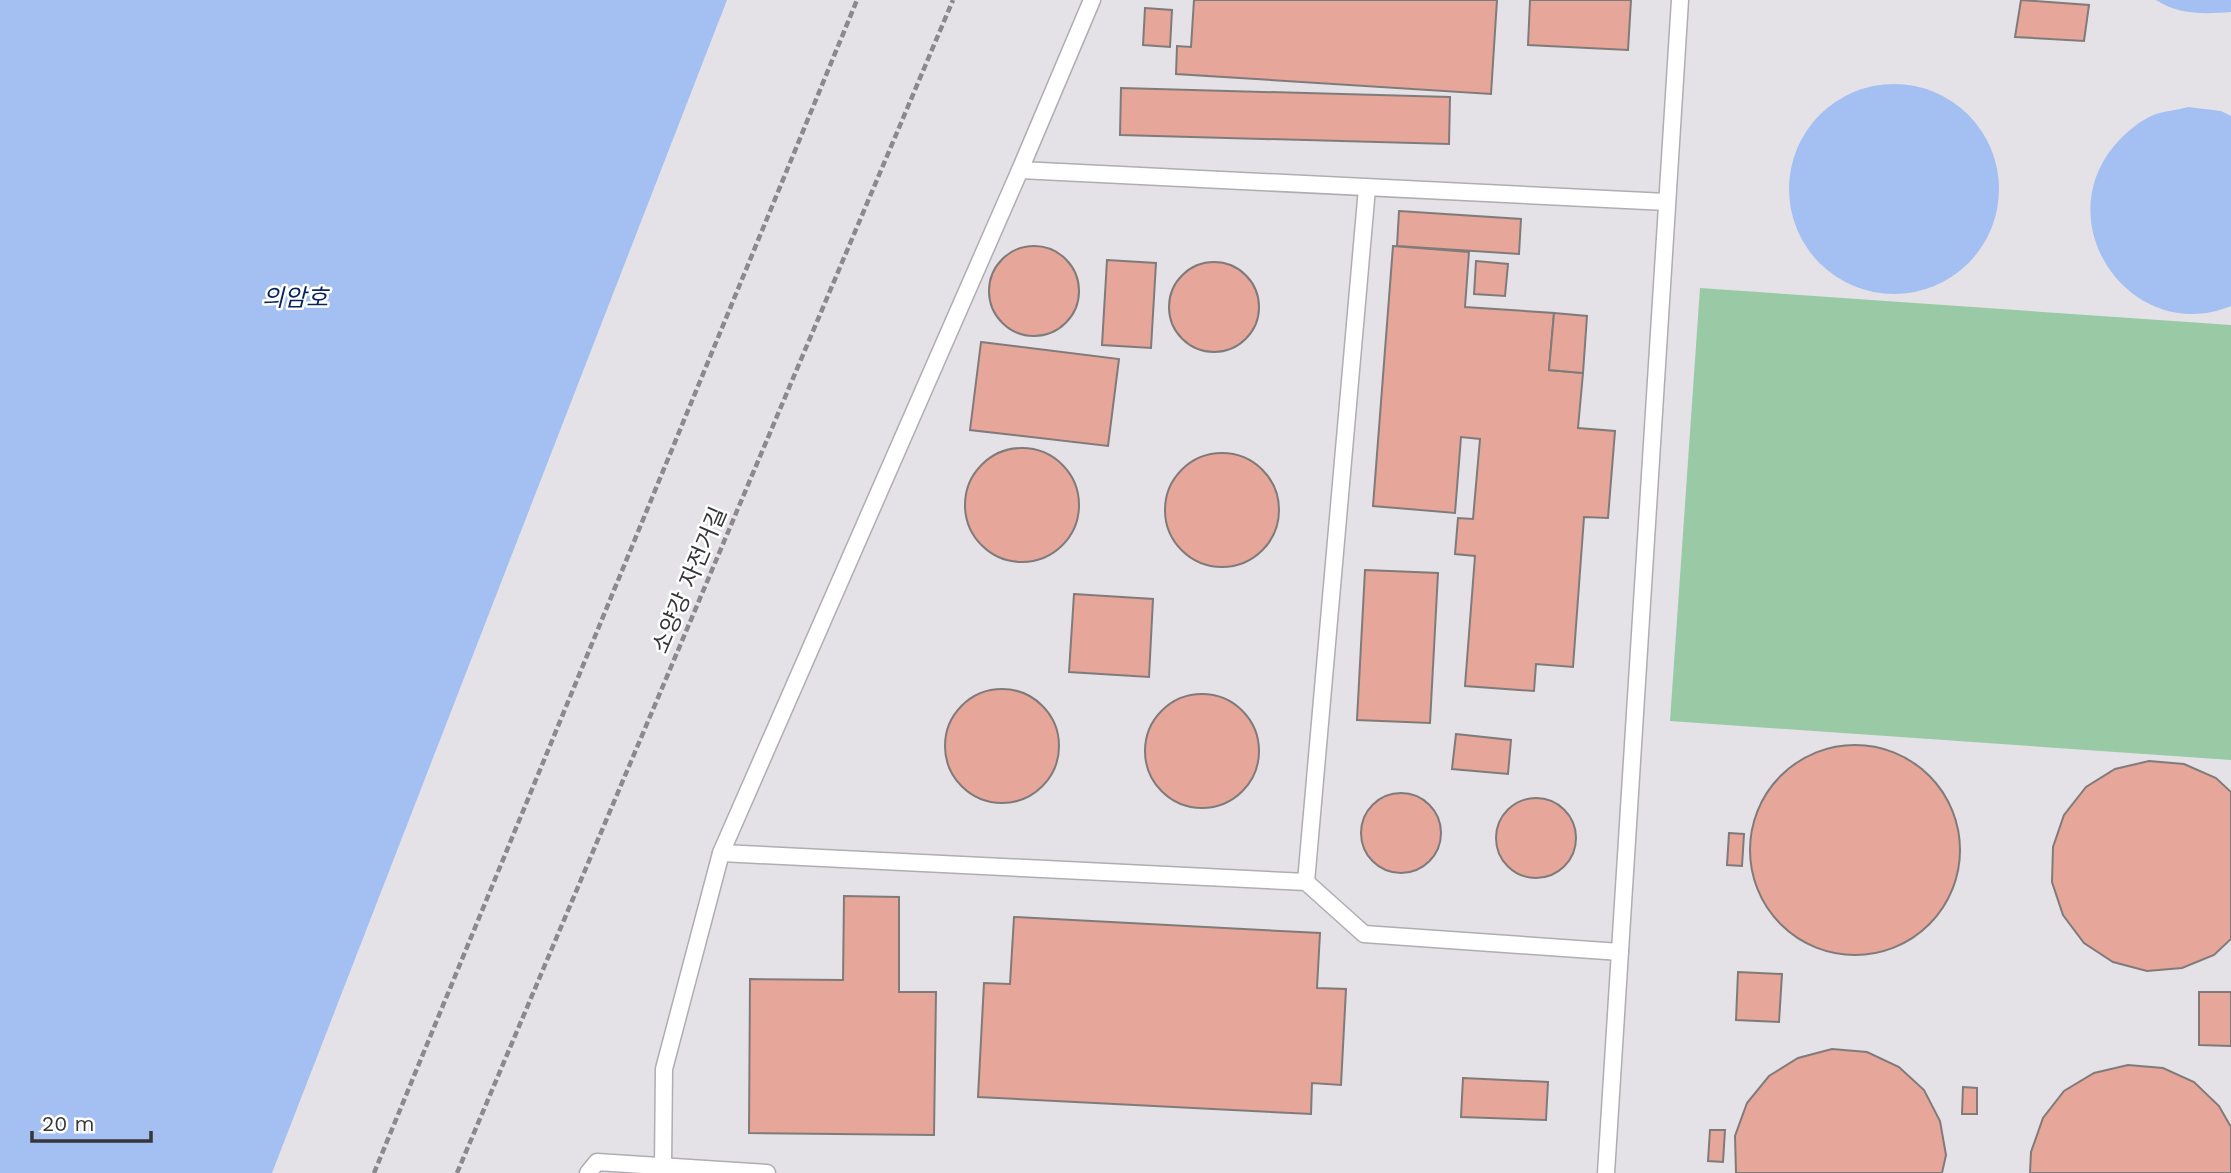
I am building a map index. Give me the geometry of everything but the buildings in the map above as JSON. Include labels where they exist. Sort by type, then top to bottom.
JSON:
[{"type":"lane","points":[[663,1167],[664,1069],[721,853],[1092,0]]},
{"type":"lane","points":[[1606,1173],[1680,0]]},
{"type":"lane","points":[[1020,170],[1667,202]]},
{"type":"lane","points":[[1306,882],[1367,188]]},
{"type":"lane","points":[[721,853],[1306,882],[1364,934],[1620,952]]},
{"type":"lane","points":[[588,1173],[597,1162],[767,1173]]},
{"type":"path","points":[[374,1173],[857,0]]},
{"type":"path","name":"소양강 자전거길","points":[[457,1173],[953,0]]},
{"type":"green space","points":[[1700,288],[2231,325],[2231,760],[1670,721]]},
{"type":"water","name":"의암호","points":[[0,0],[727,0],[272,1173],[0,1173]]},
{"type":"water","points":[[2156,0],[2231,0],[2231,12],[2183,11]]},
{"type":"water","points":[[1894,84],[1934,92],[1968,115],[1991,149],[1999,189],[1991,229],[1968,263],[1934,286],[1894,294],[1854,286],[1820,263],[1797,229],[1789,189],[1797,149],[1820,115],[1854,92]]},
{"type":"water","points":[[2188,107],[2221,111],[2231,116],[2231,306],[2195,314],[2162,309],[2134,294],[2111,271],[2096,243],[2090,211],[2096,178],[2118,141],[2133,127],[2150,117]]}]
